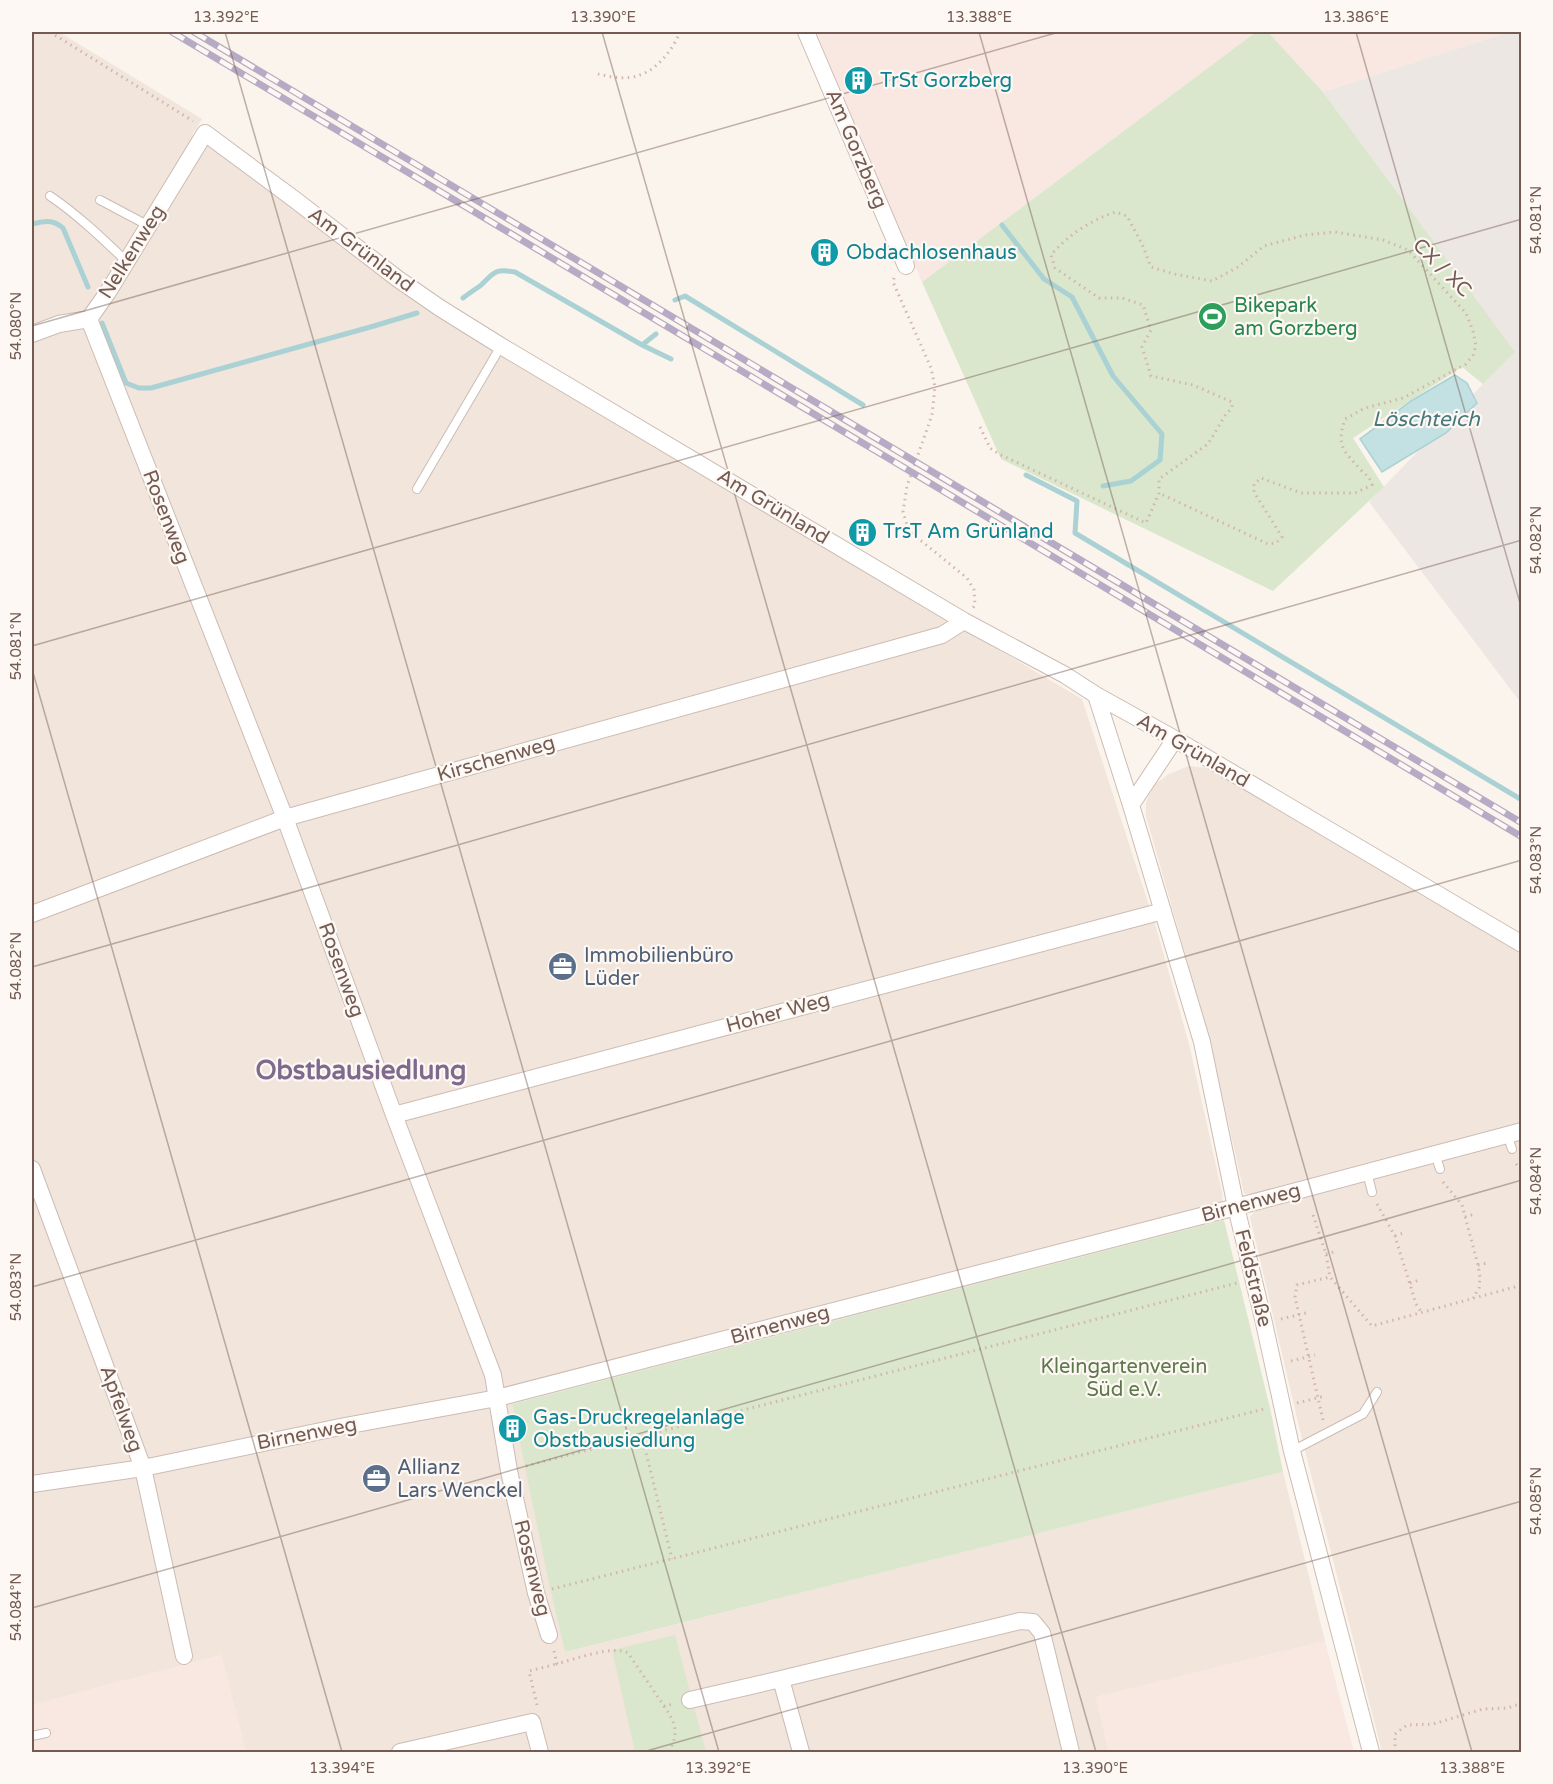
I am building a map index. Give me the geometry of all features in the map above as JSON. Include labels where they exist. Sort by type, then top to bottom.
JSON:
[{"type":"street","name":"Am Gorzberg","points":[[806,32],[906,266]]},
{"type":"street","name":"Nelkenweg","points":[[32,334],[59,324],[89,319],[127,262],[205,133]]},
{"type":"street","name":"Am Grünland","points":[[205,133],[398,279],[501,346],[964,621],[1065,675],[1521,944]]},
{"type":"street","name":"Rosenweg","points":[[89,319],[285,818],[493,1375],[509,1471],[536,1593],[549,1635]]},
{"type":"street","name":"Kirschenweg","points":[[32,914],[285,818],[942,635],[964,621]]},
{"type":"street","name":"Feldstraße","points":[[1096,695],[1202,1042],[1236,1207],[1292,1451],[1371,1752]]},
{"type":"street","points":[[1131,805],[1175,739]]},
{"type":"street","name":"Hoher Weg","points":[[394,1115],[1163,911]]},
{"type":"street","name":"Birnenweg","points":[[32,1484],[143,1468],[345,1426],[497,1398],[1366,1172],[1437,1162],[1514,1138]]},
{"type":"street","name":"Apfelweg","points":[[32,1169],[143,1468],[184,1656]]},
{"type":"street","points":[[690,1700],[1020,1620],[1033,1622],[1042,1633],[1071,1752]]},
{"type":"street","points":[[781,1679],[801,1752]]},
{"type":"street","points":[[400,1752],[532,1722],[540,1752]]},
{"type":"lane","points":[[50,196],[97,232],[127,262]]},
{"type":"lane","points":[[100,200],[149,226]]},
{"type":"lane","points":[[417,489],[501,346]]},
{"type":"lane","points":[[1366,1172],[1372,1192]]},
{"type":"lane","points":[[1292,1451],[1363,1414],[1377,1392]]},
{"type":"lane","points":[[32,1736],[46,1732]]},
{"type":"path","points":[[50,32],[191,118],[205,133]]},
{"type":"path","points":[[598,74],[614,77],[640,75],[658,64],[675,44],[680,32]]},
{"type":"path","name":"CX / XC","points":[[1116,212],[1127,216],[1151,267],[1212,281],[1238,267],[1264,246],[1305,235],[1335,232],[1383,240],[1408,250],[1466,313],[1476,346],[1466,364],[1403,398],[1365,408],[1345,419],[1339,436],[1342,447],[1370,478],[1372,485],[1355,493],[1301,493],[1261,478],[1254,484],[1254,492],[1282,537],[1276,543],[1268,544],[1159,493],[1159,479],[1208,444],[1232,408],[1232,402],[1193,385],[1151,376],[1142,347],[1151,330],[1143,305],[1122,298],[1099,298],[1055,268],[1051,255],[1082,228],[1116,212]]},
{"type":"path","points":[[906,266],[895,270],[893,282],[931,368],[935,387],[932,415],[907,486],[903,512],[907,525],[914,535],[967,578],[974,590],[975,604],[964,621]]},
{"type":"path","points":[[980,427],[990,448],[999,454],[1146,523],[1159,493]]},
{"type":"path","points":[[1516,1164],[1521,1171]]},
{"type":"path","points":[[1443,1182],[1462,1205],[1478,1265],[1479,1288],[1472,1300]]},
{"type":"path","points":[[1377,1204],[1395,1236],[1416,1304],[1422,1313]]},
{"type":"path","points":[[1465,1217],[1475,1214]]},
{"type":"path","points":[[1313,1215],[1326,1254],[1330,1277],[1372,1326],[1521,1285]]},
{"type":"path","points":[[1395,1236],[1406,1232]]},
{"type":"path","points":[[1326,1254],[1337,1251]]},
{"type":"path","points":[[1478,1265],[1487,1263]]},
{"type":"path","points":[[1326,1433],[1295,1297],[1297,1286],[1330,1277]]},
{"type":"path","points":[[509,1471],[1253,1279]]},
{"type":"path","points":[[1410,1282],[1419,1280]]},
{"type":"path","points":[[1264,1323],[1306,1313]]},
{"type":"path","points":[[1273,1366],[1315,1355]]},
{"type":"path","points":[[536,1593],[1259,1410],[1283,1407],[1325,1396]]},
{"type":"path","points":[[642,1436],[672,1559]]},
{"type":"path","points":[[549,1635],[557,1664]]},
{"type":"path","points":[[532,1722],[538,1711],[529,1671],[622,1650],[628,1653],[674,1721],[676,1729],[669,1752]]},
{"type":"path","points":[[664,1706],[690,1700]]},
{"type":"path","points":[[1395,1752],[1395,1734],[1407,1725],[1433,1724],[1483,1708],[1508,1708],[1521,1703]]},
{"type":"shaded area","points":[[32,32],[59,32],[202,119],[192,135],[218,150],[466,334],[1082,699],[1155,924],[1189,1044],[1222,1193],[1224,1220],[512,1404],[565,1652],[1283,1472],[1325,1641],[1096,1697],[1109,1752],[246,1752],[221,1655],[32,1705]]},
{"type":"shaded area","points":[[816,32],[1256,32],[922,282]]},
{"type":"shaded area","points":[[1268,32],[1509,32],[1323,92]]},
{"type":"shaded area","points":[[1509,32],[1521,32],[1521,703],[1369,502],[1514,352],[1323,92]]},
{"type":"shaded area","points":[[1189,766],[1208,768],[1224,774],[1521,950],[1521,1125],[1253,1197],[1244,1193],[1210,1041],[1146,816],[1146,802],[1154,785],[1169,774]]},
{"type":"shaded area","points":[[1521,1139],[1521,1752],[1382,1752],[1302,1439],[1250,1217],[1256,1210]]},
{"type":"shaded area","points":[[1325,1641],[1354,1752],[1109,1752],[1096,1697]]},
{"type":"shaded area","points":[[221,1655],[246,1752],[32,1752],[32,1705]]},
{"type":"green space","name":"Bikepark am Gorzberg","points":[[1256,32],[1268,32],[1323,92],[1515,352],[1483,384],[1462,367],[1353,438],[1384,487],[1273,591],[1001,459],[922,282]]},
{"type":"green space","name":"Kleingartenverein Süd e.V.","points":[[1224,1220],[1270,1408],[1283,1472],[565,1652],[512,1404]]},
{"type":"green space","points":[[675,1635],[706,1752],[635,1752],[612,1650]]},
{"type":"water","name":"Löschteich","points":[[1455,375],[1467,383],[1477,403],[1446,433],[1382,472],[1360,439],[1411,401]]},
{"type":"waterway","points":[[32,224],[56,223],[63,228],[88,287]]},
{"type":"waterway","points":[[1002,225],[1044,279],[1072,297],[1113,376],[1162,434],[1160,460],[1131,481],[1103,486]]},
{"type":"waterway","points":[[463,298],[498,271],[515,272],[642,345],[656,334]]},
{"type":"waterway","points":[[675,300],[685,296],[863,405]]},
{"type":"waterway","points":[[102,323],[126,383],[139,388],[151,388],[417,313]]},
{"type":"waterway","points":[[642,345],[671,359]]},
{"type":"waterway","points":[[1026,475],[1077,501],[1075,533],[1522,800]]},
{"type":"railway","points":[[172,32],[1522,837]]},
{"type":"railway","points":[[194,32],[1522,823]]},
{"type":"place","name":"TrSt Gorzberg","points":[[859,81]]},
{"type":"place","name":"Obdachlosenhaus","points":[[825,253]]},
{"type":"place","name":"Bikepark am Gorzberg","points":[[1213,317]]},
{"type":"place","name":"TrsT Am Grünland","points":[[862,532]]},
{"type":"place","name":"Immobilienbüro Lüder","points":[[563,967]]},
{"type":"place","name":"Gas-Druckregelanlage Obstbausiedlung","points":[[512,1429]]},
{"type":"place","name":"Allianz Lars Wenckel","points":[[376,1479]]},
{"type":"district","name":"Obstbausiedlung","points":[[361,1070]]}]
